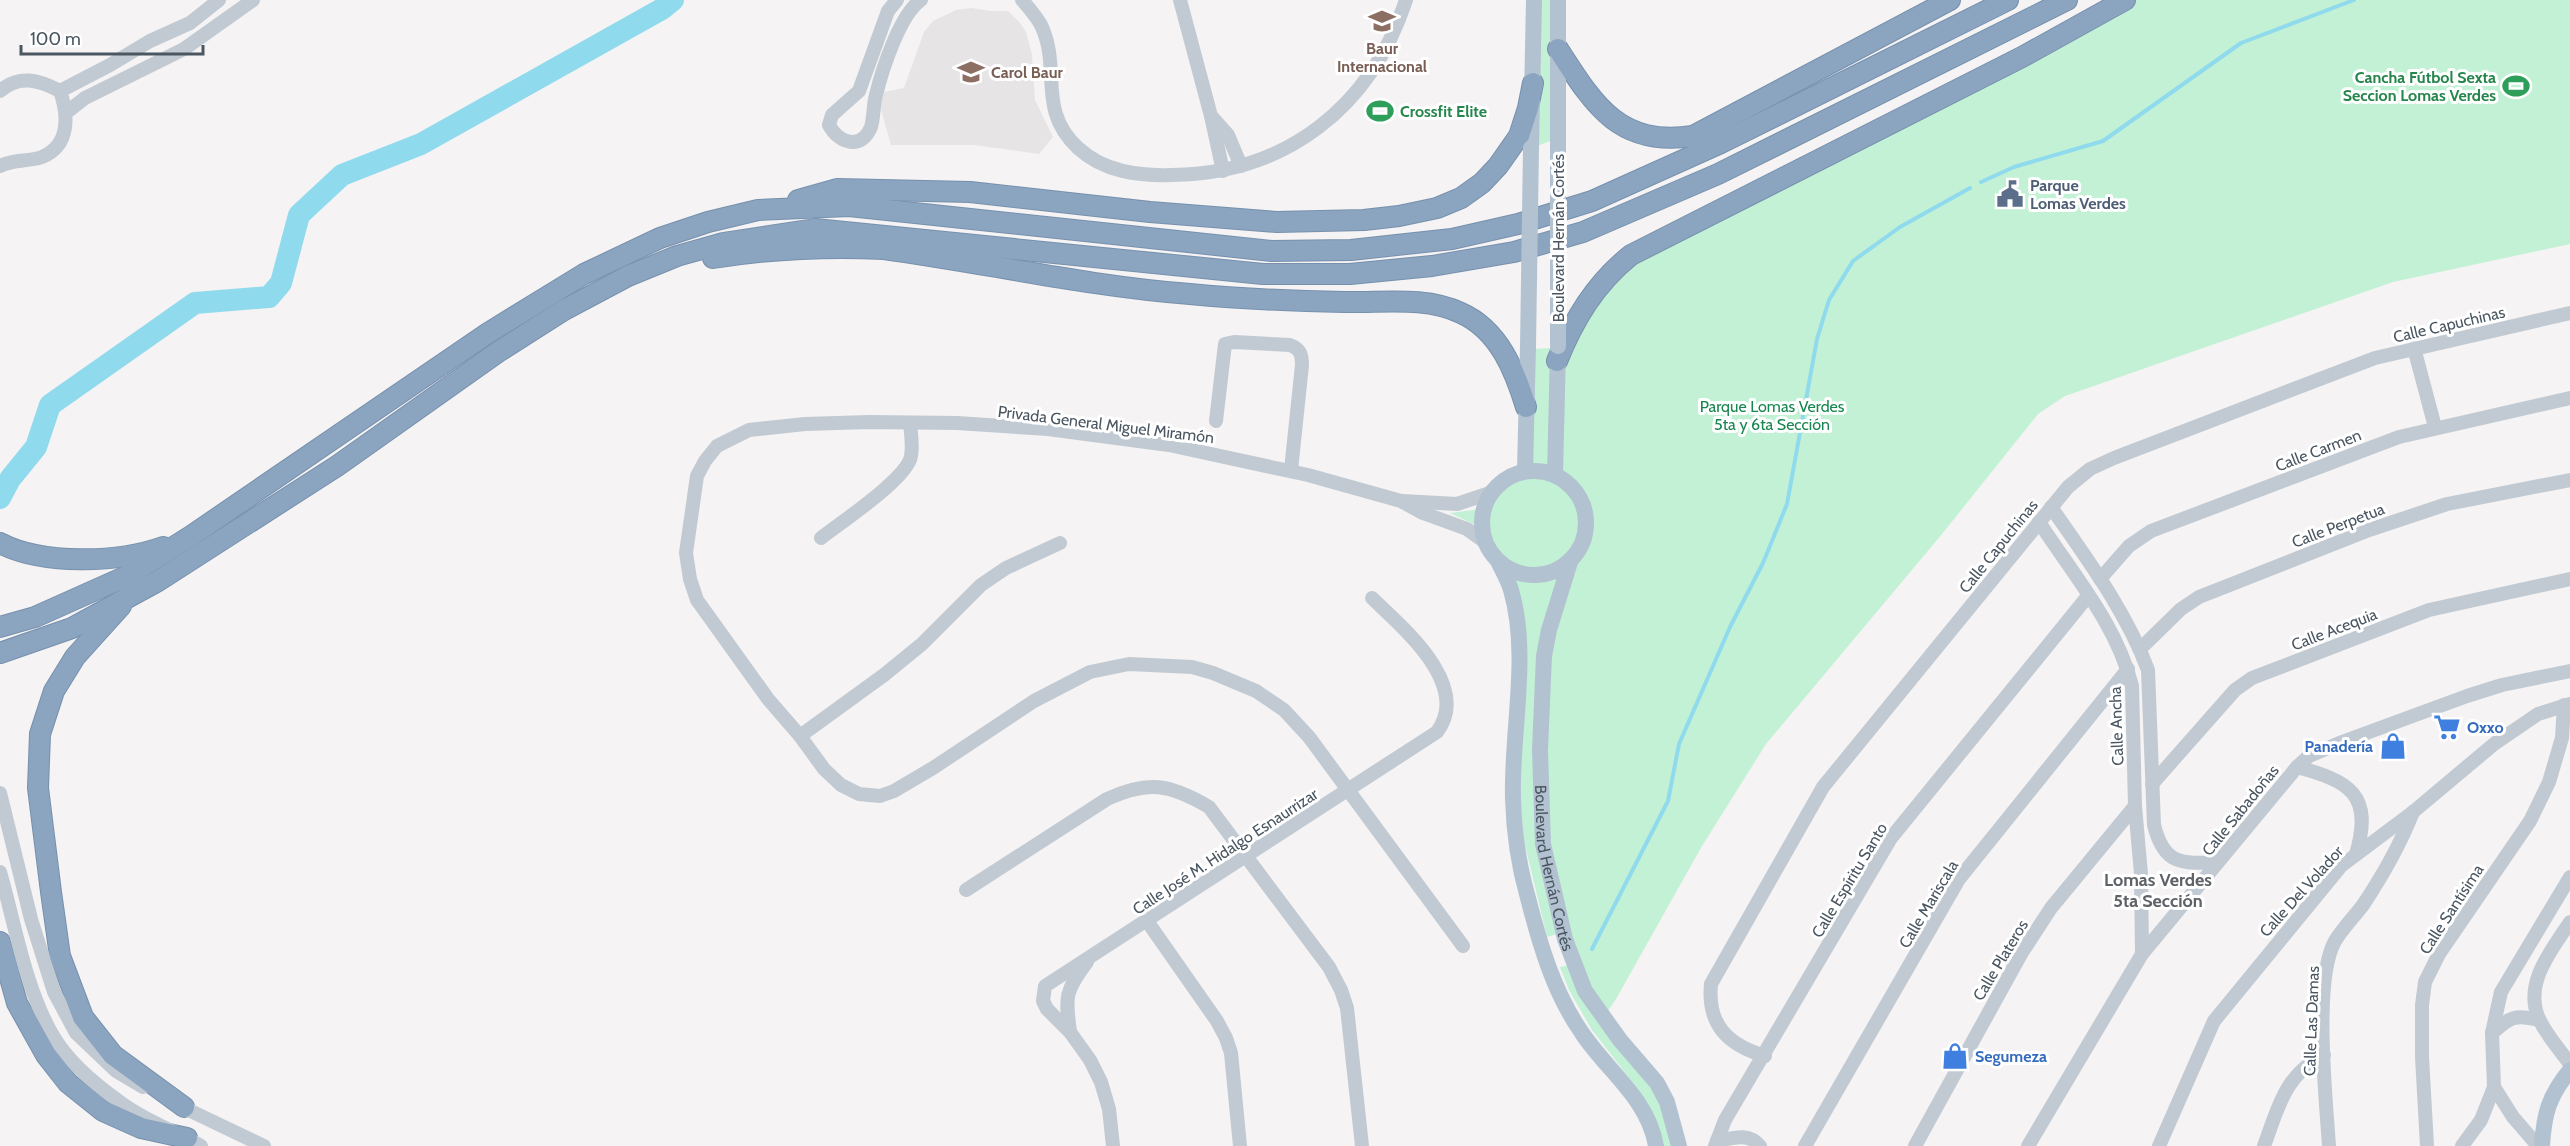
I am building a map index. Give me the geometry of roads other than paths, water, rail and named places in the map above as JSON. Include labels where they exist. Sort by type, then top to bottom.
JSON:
[{"type":"highway","points":[[1558,49],[1583,88],[1626,130],[1649,137],[1671,139],[1693,136],[1950,0]]},
{"type":"highway","points":[[758,210],[849,206],[1272,251],[1352,250],[1452,239],[1518,224],[1592,201],[1721,143],[2008,0]]},
{"type":"highway","points":[[0,653],[72,628],[128,598],[337,466],[498,352],[564,310],[628,276],[676,255],[767,235],[815,230],[1263,274],[1350,274],[1432,266],[1514,252],[1583,232],[1718,174],[2067,0]]},
{"type":"highway","points":[[1558,353],[1592,294],[1616,267],[1631,255],[2022,57],[2125,0]]},
{"type":"highway","points":[[0,627],[35,617],[129,575],[324,447],[488,333],[584,274],[649,243],[708,222],[837,189],[970,192],[1150,212],[1277,222],[1364,220],[1399,216],[1437,208],[1461,198],[1482,183],[1498,166],[1519,136],[1533,83]]},
{"type":"highway","points":[[628,276],[676,264],[766,250],[837,246],[884,249],[1188,294],[1281,300],[1402,301],[1433,304],[1462,313],[1494,340],[1508,357],[1517,375],[1526,407]]},
{"type":"highway","points":[[0,543],[18,553],[61,560],[107,557],[153,550],[191,536]]},
{"type":"highway","points":[[128,598],[75,657],[54,691],[40,734],[38,788],[60,956],[83,1017],[113,1055],[184,1107]]},
{"type":"highway","points":[[0,942],[17,1002],[46,1055],[68,1083],[103,1110],[141,1128],[194,1142]]},
{"type":"main road","name":"Boulevard Hernán Cortés","points":[[1525,471],[1534,0]]},
{"type":"main road","name":"Boulevard Hernán Cortés","points":[[1555,475],[1558,353],[1558,0]]},
{"type":"main road","points":[[1525,471],[1540,471],[1555,475],[1575,491],[1585,513],[1584,538],[1571,559],[1552,572],[1529,575],[1518,572],[1498,561],[1485,542],[1482,518],[1490,493],[1506,479],[1525,471]]},
{"type":"main road","name":"Boulevard Hernán Cortés","points":[[1571,559],[1549,630],[1544,656],[1540,750],[1543,844],[1565,939],[1585,991],[1603,1018],[1657,1083],[1667,1102],[1679,1146]]},
{"type":"main road","name":"Boulevard Hernán Cortés","points":[[1498,561],[1511,589],[1518,632],[1513,800],[1518,852],[1527,896],[1558,991],[1582,1035],[1636,1097],[1656,1146]]},
{"type":"main road","points":[[1542,946],[1565,939]]},
{"type":"main road","points":[[1549,968],[1572,960]]},
{"type":"main road","points":[[2540,1146],[2548,1104],[2554,1090],[2570,1070]]},
{"type":"street","points":[[60,91],[150,41],[190,23],[219,0]]},
{"type":"street","points":[[67,112],[85,98],[184,49],[253,0]]},
{"type":"street","points":[[897,0],[888,11],[859,90],[832,115],[829,125],[841,141],[853,142],[860,139],[870,129],[875,96],[904,18],[921,0]]},
{"type":"street","points":[[1022,0],[1041,25],[1046,40],[1051,96],[1060,126],[1080,150],[1119,171],[1164,176],[1223,171],[1241,166],[1280,153],[1317,131],[1353,96],[1387,47],[1406,0]]},
{"type":"street","points":[[1180,0],[1223,171]]},
{"type":"street","points":[[0,92],[9,83],[26,79],[44,83],[60,91],[67,112],[66,130],[57,146],[42,156],[0,166]]},
{"type":"street","points":[[1211,116],[1228,135],[1241,166]]},
{"type":"street","name":"Calle Capuchinas","points":[[1765,1056],[1742,1049],[1725,1034],[1714,1016],[1710,999],[1711,984],[1823,787],[2068,488],[2098,465],[2375,358],[2570,313]]},
{"type":"street","points":[[1216,421],[1225,344],[1234,342],[1290,345],[1298,348],[1302,356],[1302,365],[1291,470]]},
{"type":"street","points":[[2414,348],[2435,427]]},
{"type":"street","name":"Calle Carmen","points":[[2100,579],[2129,546],[2151,531],[2399,437],[2570,398]]},
{"type":"street","name":"Privada General Miguel Miramón","points":[[1463,946],[1309,737],[1284,710],[1256,691],[1192,667],[1129,664],[1090,672],[1034,701],[894,791],[880,796],[859,794],[841,785],[824,768],[768,699],[697,600],[690,579],[686,554],[696,476],[717,446],[749,430],[805,424],[869,422],[957,423],[1048,429],[1169,445],[1291,470],[1401,501],[1423,513],[1467,529],[1485,542]]},
{"type":"street","points":[[821,538],[879,493],[906,468],[911,458],[910,423]]},
{"type":"street","name":"Calle Perpetua","points":[[2140,649],[2181,609],[2199,597],[2369,530],[2446,504],[2570,480]]},
{"type":"street","name":"Privada General Miguel Miramón","points":[[1401,501],[1443,504],[1470,501],[1490,493]]},
{"type":"street","points":[[1440,519],[1443,504]]},
{"type":"street","name":"Calle Ancha","points":[[2051,507],[2100,579],[2140,649],[2148,670],[2154,825],[2158,843],[2169,856],[2186,864],[2218,862]]},
{"type":"street","name":"Calle Ancha","points":[[2039,522],[2112,631],[2128,669],[2132,686],[2135,806],[2141,874],[2142,954]]},
{"type":"street","points":[[800,736],[884,675],[922,644],[981,585],[1006,568],[1060,543]]},
{"type":"street","name":"Calle Acequia","points":[[2152,784],[2235,690],[2252,678],[2429,610],[2570,579]]},
{"type":"street","name":"Calle Espíritu Santo","points":[[1716,1144],[1725,1120],[1765,1056],[1891,838],[2088,596]]},
{"type":"street","name":"Calle José M. Hidalgo Esnaurrizar","points":[[1113,1146],[1109,1109],[1101,1082],[1090,1060],[1070,1032],[1047,1009],[1043,1001],[1045,986],[1048,981],[1089,959],[1437,732],[1443,724],[1448,698],[1436,669],[1420,646],[1372,598]]},
{"type":"street","name":"Calle Mariscala","points":[[1805,1146],[1959,879],[2128,669]]},
{"type":"street","name":"Calle Sabadoñas","points":[[2028,1146],[2142,954],[2296,767],[2309,756],[2342,742],[2467,696],[2502,685],[2570,671]]},
{"type":"street","name":"Calle Del Volador","points":[[2159,1146],[2214,1021],[2341,866],[2413,812],[2494,744],[2538,714],[2567,705]]},
{"type":"street","name":"Calle Santísima","points":[[2427,1146],[2422,1046],[2422,1005],[2425,982],[2439,954],[2530,821],[2549,782],[2562,738],[2567,705]]},
{"type":"street","points":[[2296,767],[2341,782],[2354,794],[2361,808],[2362,827],[2356,854]]},
{"type":"street","points":[[966,890],[1107,799],[1126,790],[1143,786],[1166,786],[1209,807],[1329,967],[1341,990],[1347,1008],[1362,1146]]},
{"type":"street","points":[[0,793],[31,920],[47,971],[54,992],[76,1033],[116,1071],[172,1103],[264,1146]]},
{"type":"street","name":"Calle Plateros","points":[[1915,1146],[2027,945],[2051,908],[2135,806]]},
{"type":"street","name":"Calle Las Damas","points":[[2329,1146],[2324,1055],[2326,966],[2335,942],[2382,876],[2401,843],[2413,812]]},
{"type":"street","points":[[0,872],[33,991],[52,1035],[92,1080],[121,1103],[146,1119],[194,1142]]},
{"type":"street","points":[[2462,1146],[2481,1120],[2494,1087],[2493,1033],[2501,992],[2570,877]]},
{"type":"street","points":[[1147,921],[1217,1021],[1226,1038],[1231,1053],[1240,1146]]},
{"type":"street","points":[[2570,922],[2545,961],[2535,984],[2534,1001],[2539,1020],[2570,1064]]},
{"type":"street","points":[[1070,1032],[1067,1009],[1070,984],[1089,959]]},
{"type":"street","points":[[2493,1033],[2509,1018],[2518,1016],[2539,1020]]},
{"type":"street","points":[[2264,1146],[2284,1092],[2297,1073],[2309,1062],[2324,1055]]},
{"type":"street","points":[[2494,1087],[2513,1117],[2540,1146]]},
{"type":"street","points":[[1716,1144],[1743,1136],[1753,1139],[1760,1146]]},
{"type":"waterway","points":[[0,498],[10,479],[36,447],[50,405],[195,303],[269,297],[281,283],[299,215],[342,175],[421,144],[662,9],[673,0]]},
{"type":"waterway","points":[[1981,182],[2014,167],[2103,141],[2241,43],[2354,0]]},
{"type":"waterway","points":[[1592,949],[1668,801],[1679,744],[1730,627],[1763,563],[1787,504],[1817,339],[1829,300],[1853,261],[1900,227],[1970,188]]},
{"type":"place","name":"Baur Internacional","points":[[1382,21]]},
{"type":"place","name":"Carol Baur","points":[[971,72]]},
{"type":"place","name":"Cancha Fútbol Sexta Seccion Lomas Verdes","points":[[2516,86]]},
{"type":"place","name":"Crossfit Elite","points":[[1380,111]]},
{"type":"place","name":"Parque Lomas Verdes","points":[[2010,194]]},
{"type":"place","name":"Oxxo","points":[[2447,727]]},
{"type":"place","name":"Panadería","points":[[2393,746]]},
{"type":"place","name":"Segumeza","points":[[1955,1056]]},
{"type":"district","name":"Lomas Verdes 5ta Sección","points":[[2158,890]]},
{"type":"park label","name":"Parque Lomas Verdes 5ta y 6ta Sección","points":[[1772,415]]}]
